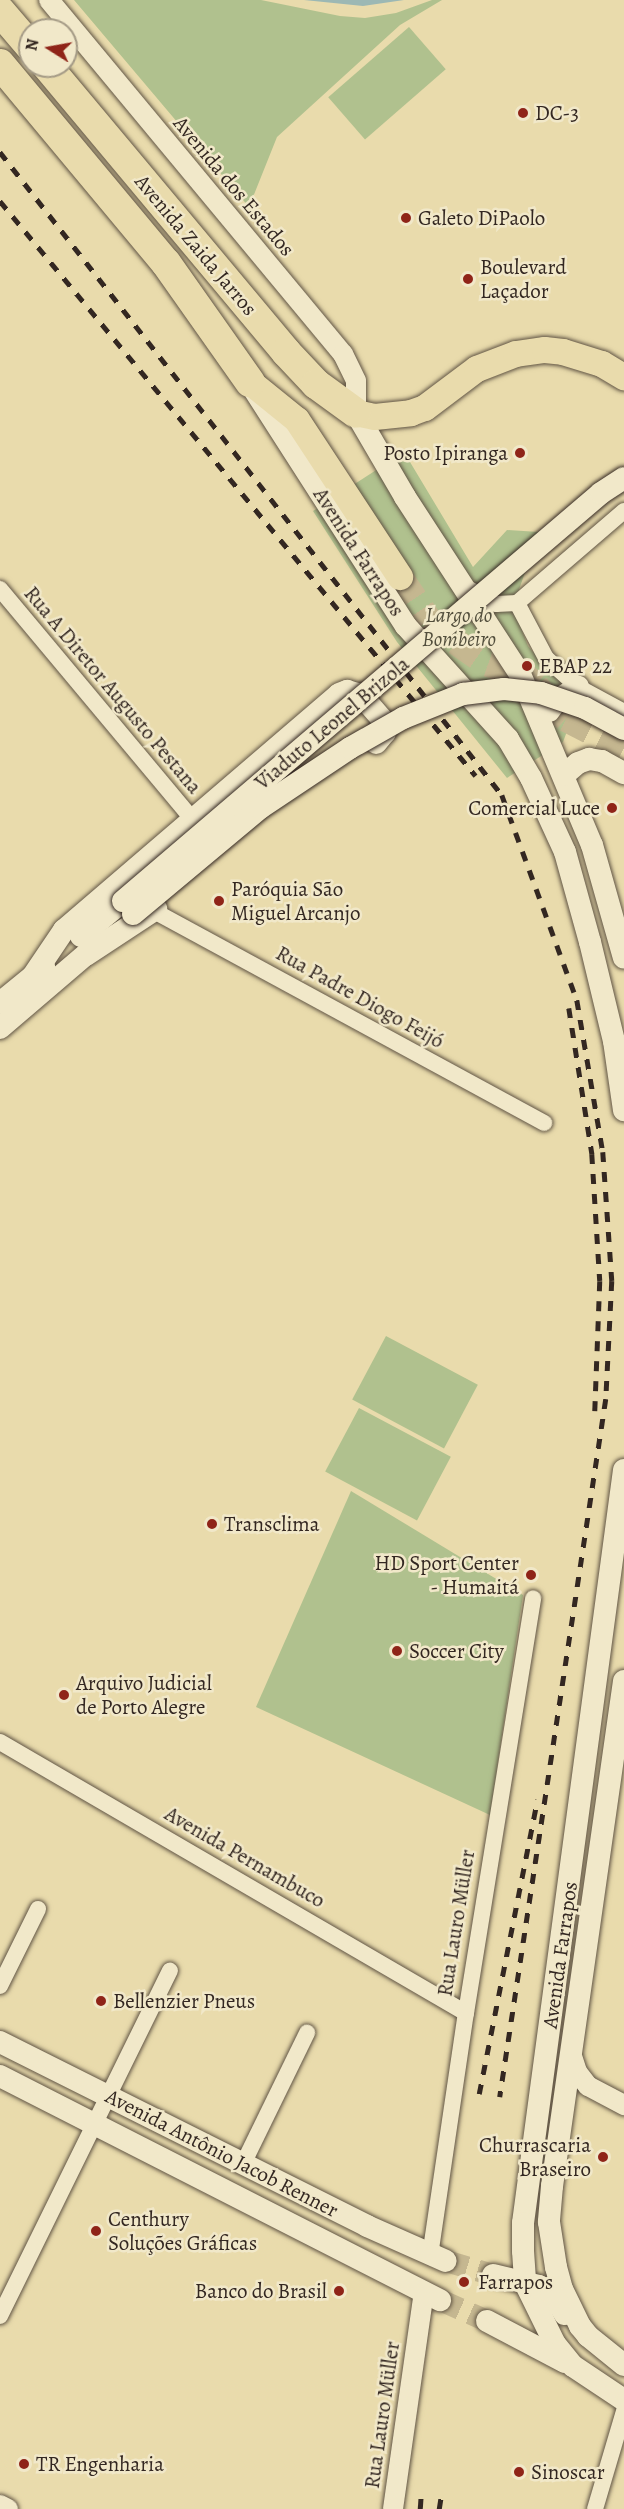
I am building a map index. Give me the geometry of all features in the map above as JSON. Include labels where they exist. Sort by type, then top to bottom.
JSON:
[{"type":"highway","points":[[0,10],[18,32]]},
{"type":"highway","name":"Avenida Zaida Jarros","points":[[0,64],[166,263],[250,382]]},
{"type":"highway","name":"Avenida Zaida Jarros","points":[[56,78],[286,352],[323,390],[356,413]]},
{"type":"main road","points":[[356,413],[375,417],[411,413],[426,408],[477,369],[516,354],[545,350],[563,352],[602,364],[624,377]]},
{"type":"main road","name":"Avenida Farrapos","points":[[250,382],[297,420],[400,577]]},
{"type":"main road","name":"Avenida Farrapos","points":[[250,382],[406,626],[507,739],[531,778],[565,852],[584,919],[614,1041],[624,1110]]},
{"type":"main road","points":[[356,413],[459,582],[520,674],[592,845],[624,958]]},
{"type":"main road","name":"Viaduto Leonel Brizola","points":[[137,908],[592,501],[624,478]]},
{"type":"main road","points":[[542,722],[557,700],[578,687]]},
{"type":"main road","name":"Viaduto Leonel Brizola","points":[[137,908],[260,808],[350,748],[403,718],[463,694],[504,689],[541,693],[585,708],[624,729]]},
{"type":"main road","points":[[0,1003],[33,975],[137,908],[381,739],[385,732],[381,718],[360,695],[347,691],[339,694],[64,930],[33,975]]},
{"type":"main road","points":[[564,775],[578,763],[589,759],[602,761],[624,773]]},
{"type":"main road","points":[[0,1028],[137,908]]},
{"type":"main road","name":"Avenida Farrapos","points":[[624,1470],[619,1558],[523,2223],[525,2283],[544,2327],[573,2366],[624,2400]]},
{"type":"main road","name":"Avenida Farrapos","points":[[624,1681],[552,2186],[549,2222],[556,2268],[580,2326],[588,2336],[624,2365]]},
{"type":"main road","name":"Avenida Antônio Jacob Renner","points":[[0,2042],[367,2226],[438,2258]]},
{"type":"main road","name":"Avenida Antônio Jacob Renner","points":[[0,2076],[194,2172],[432,2296]]},
{"type":"main road","points":[[140,2146],[150,2143],[155,2137],[155,2119]]},
{"type":"main road","points":[[194,2172],[191,2162],[192,2155],[198,2149],[209,2146]]},
{"type":"main road","points":[[523,2223],[506,2264],[493,2275],[550,2292],[566,2315],[580,2326]]},
{"type":"main road","points":[[351,2255],[367,2226]]},
{"type":"main road","points":[[487,2321],[573,2366]]},
{"type":"street","name":"Avenida dos Estados","points":[[49,0],[343,354],[356,381],[356,413]]},
{"type":"street","points":[[459,582],[496,604],[517,603],[624,511]]},
{"type":"street","name":"Rua A Diretor Augusto Pestana","points":[[0,589],[192,819]]},
{"type":"street","points":[[517,603],[546,658],[578,687],[624,712]]},
{"type":"street","name":"Rua Padre Diogo Feijó","points":[[137,908],[544,1123]]},
{"type":"street","name":"Rua Lauro Müller","points":[[438,2258],[466,2013],[533,1598]]},
{"type":"street","name":"Avenida Pernambuco","points":[[0,1742],[466,2013]]},
{"type":"street","points":[[0,1986],[38,1909]]},
{"type":"street","points":[[0,2316],[170,1971]]},
{"type":"street","points":[[243,2162],[307,2033]]},
{"type":"street","points":[[571,2053],[577,2072],[588,2086],[624,2105]]},
{"type":"street","name":"Rua Lauro Müller","points":[[393,2509],[432,2296]]},
{"type":"street","points":[[596,2509],[624,2411]]},
{"type":"street","points":[[0,2505],[8,2509]]},
{"type":"green space","points":[[74,0],[261,0],[340,16],[365,18],[396,13],[432,0],[442,0],[400,25],[277,137],[249,207]]},
{"type":"green space","points":[[409,27],[446,69],[365,139],[328,97]]},
{"type":"green space","name":"Largo do Bombeiro","points":[[404,452],[473,567],[507,530],[539,532],[513,607],[528,646],[554,676],[581,694],[563,742],[507,778],[397,642],[313,511]]},
{"type":"green space","points":[[386,1336],[478,1385],[444,1448],[352,1400]]},
{"type":"green space","points":[[359,1408],[451,1457],[417,1520],[325,1472]]},
{"type":"green space","name":"Soccer City","points":[[351,1491],[523,1595],[490,1815],[256,1707]]},
{"type":"water","points":[[304,0],[404,0],[363,6]]},
{"type":"tunnel","points":[[400,577],[429,620],[456,642],[488,664],[526,677],[536,685],[550,705],[566,719],[624,749]]},
{"type":"tunnel","points":[[446,2261],[493,2275]]},
{"type":"tunnel","points":[[440,2300],[487,2321]]},
{"type":"railway","points":[[0,152],[502,795],[577,1000],[603,1152],[612,1281],[606,1399],[500,2097]]},
{"type":"railway","points":[[0,201],[476,776]]},
{"type":"railway","points":[[569,1008],[592,1154],[600,1281],[595,1414]]},
{"type":"railway","points":[[479,2094],[537,1800]]},
{"type":"railway","points":[[420,2509],[421,2493]]},
{"type":"railway","points":[[439,2509],[441,2496]]},
{"type":"place","name":"DC-3","points":[[523,113]]},
{"type":"place","name":"Galeto DiPaolo","points":[[406,218]]},
{"type":"place","name":"Boulevard Laçador","points":[[468,279]]},
{"type":"place","name":"Posto Ipiranga","points":[[520,453]]},
{"type":"place","name":"EBAP 22","points":[[527,666]]},
{"type":"place","name":"Comercial Luce","points":[[612,808]]},
{"type":"place","name":"Paróquia São Miguel Arcanjo","points":[[219,901]]},
{"type":"place","name":"Transclima","points":[[212,1524]]},
{"type":"place","name":"HD Sport Center - Humaitá","points":[[531,1575]]},
{"type":"place","name":"Soccer City","points":[[397,1651]]},
{"type":"place","name":"Arquivo Judicial de Porto Alegre","points":[[64,1695]]},
{"type":"place","name":"Bellenzier Pneus","points":[[101,2001]]},
{"type":"place","name":"Churrascaria Braseiro","points":[[603,2157]]},
{"type":"place","name":"Centhury Soluções Gráficas","points":[[96,2231]]},
{"type":"place","name":"Farrapos","points":[[464,2282]]},
{"type":"place","name":"Banco do Brasil","points":[[339,2291]]},
{"type":"place","name":"TR Engenharia","points":[[24,2464]]},
{"type":"place","name":"Sinoscar","points":[[519,2472]]}]
